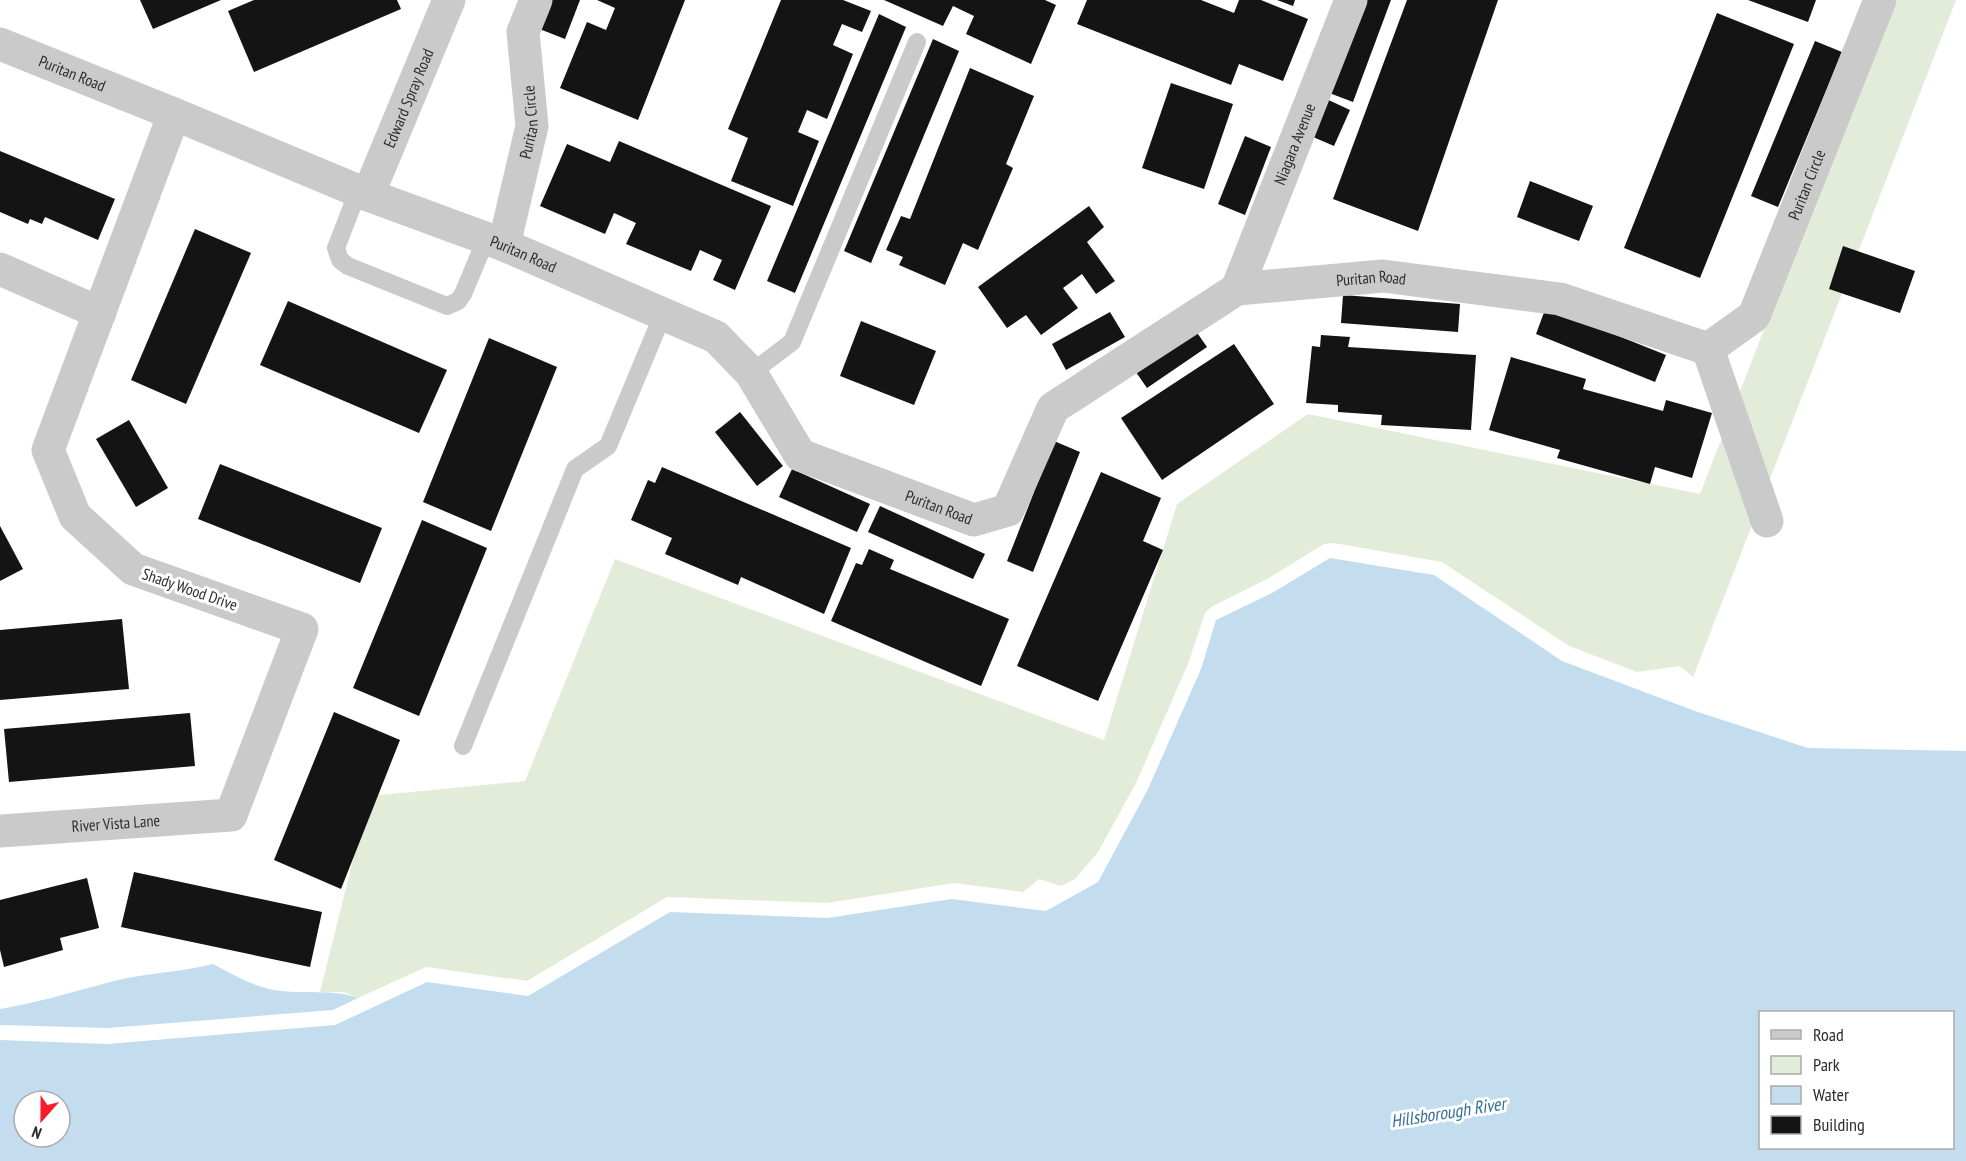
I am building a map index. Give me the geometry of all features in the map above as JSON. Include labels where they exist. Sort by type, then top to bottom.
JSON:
[{"type":"street","name":"Edward Spray Road","points":[[363,193],[449,0]]},
{"type":"street","name":"Puritan Circle","points":[[495,242],[532,126],[523,32],[536,0]]},
{"type":"street","name":"Niagara Avenue","points":[[1237,289],[1351,0]]},
{"type":"street","name":"Puritan Circle","points":[[1708,349],[1754,316],[1880,0]]},
{"type":"street","name":"Puritan Road","points":[[0,44],[363,193],[495,242],[716,337],[751,374],[800,455],[974,520],[1008,510],[1053,408],[1237,289],[1383,276],[1525,294],[1560,299],[1708,349]]},
{"type":"street","name":"Shady Wood Drive","points":[[174,114],[48,450],[75,516],[133,569],[302,629],[231,815]]},
{"type":"street","points":[[0,269],[100,313]]},
{"type":"street","points":[[1708,349],[1767,521]]},
{"type":"street","name":"River Vista Lane","points":[[0,831],[231,815]]},
{"type":"lane","points":[[751,374],[792,342],[917,42]]},
{"type":"lane","points":[[363,193],[336,248],[340,260],[348,266],[447,306],[458,301],[464,294],[495,242]]},
{"type":"lane","points":[[463,746],[575,469],[608,446],[663,314]]},
{"type":"green space","points":[[1892,0],[1956,0],[1693,677],[1680,666],[1637,672],[1569,646],[1442,562],[1334,543],[1324,544],[1267,579],[1211,607],[1205,613],[1188,664],[1136,783],[1098,852],[1075,879],[1061,886],[1039,879],[1023,892],[954,883],[827,903],[667,897],[527,981],[426,967],[358,998],[344,992],[320,992],[369,796],[525,781],[615,559],[1104,740],[1177,504],[1308,414],[1700,494]]},
{"type":"water","name":"Hillsborough River","points":[[1330,558],[1434,575],[1562,661],[1695,711],[1808,748],[1966,751],[1966,1161],[0,1161],[0,1040],[108,1044],[335,1025],[427,982],[528,996],[670,912],[827,918],[952,899],[1046,911],[1098,882],[1148,789],[1201,669],[1216,620],[1272,593]]},
{"type":"water","points":[[213,964],[266,988],[337,993],[358,998],[333,1010],[108,1028],[0,1025],[0,1009],[117,980]]},
{"type":"building","points":[[140,0],[221,0],[153,29]]},
{"type":"building","points":[[254,0],[397,0],[401,9],[254,72],[228,11]]},
{"type":"building","points":[[548,0],[580,0],[565,39],[537,28]]},
{"type":"building","points":[[597,0],[685,0],[638,120],[560,88],[587,22],[606,30],[615,8]]},
{"type":"building","points":[[781,0],[843,0],[871,11],[862,32],[842,24],[833,45],[853,54],[827,119],[807,110],[798,132],[819,141],[793,206],[731,181],[748,138],[728,129]]},
{"type":"building","points":[[884,0],[1045,0],[1056,5],[1031,64],[966,34],[974,16],[953,6],[943,26]]},
{"type":"building","points":[[1087,0],[1201,0],[1234,13],[1239,0],[1261,0],[1308,19],[1283,81],[1239,64],[1231,85],[1077,24]]},
{"type":"building","points":[[1277,0],[1295,0],[1293,6]]},
{"type":"building","points":[[1358,0],[1391,0],[1353,102],[1324,91]]},
{"type":"building","points":[[1407,0],[1498,0],[1418,231],[1333,199]]},
{"type":"building","points":[[1748,0],[1816,0],[1808,22]]},
{"type":"building","points":[[1717,13],[1794,44],[1700,278],[1624,248]]},
{"type":"building","points":[[879,14],[906,27],[795,293],[767,281]]},
{"type":"building","points":[[933,39],[959,51],[871,263],[844,251]]},
{"type":"building","points":[[1815,41],[1842,52],[1778,207],[1751,196]]},
{"type":"building","points":[[970,68],[1034,96],[1006,164],[1013,168],[978,250],[963,243],[945,285],[899,265],[903,257],[886,250],[901,216],[910,219]]},
{"type":"building","points":[[1171,83],[1233,104],[1204,189],[1142,168]]},
{"type":"building","points":[[1322,97],[1350,110],[1334,146],[1306,134]]},
{"type":"building","points":[[1245,136],[1271,147],[1245,215],[1218,204]]},
{"type":"building","points":[[619,141],[771,206],[735,290],[713,280],[722,260],[700,250],[691,271],[626,244],[636,223],[614,213],[605,234],[540,206],[567,144],[610,162]]},
{"type":"building","points":[[0,151],[115,199],[98,240],[45,217],[42,224],[30,219],[28,224],[0,212]]},
{"type":"building","points":[[1530,181],[1593,206],[1579,241],[1517,217]]},
{"type":"building","points":[[1089,206],[1104,227],[1087,242],[1115,281],[1096,294],[1082,274],[1063,288],[1078,308],[1041,335],[1026,315],[1007,328],[978,287]]},
{"type":"building","points":[[195,229],[251,253],[186,404],[131,380]]},
{"type":"building","points":[[1843,246],[1915,271],[1900,313],[1829,289]]},
{"type":"building","points":[[1343,295],[1460,304],[1458,332],[1341,323]]},
{"type":"building","points":[[288,301],[447,370],[419,433],[260,365]]},
{"type":"building","points":[[1546,307],[1666,355],[1655,382],[1536,334]]},
{"type":"building","points":[[1110,312],[1125,337],[1066,370],[1052,344]]},
{"type":"building","points":[[861,321],[936,351],[914,405],[840,376]]},
{"type":"building","points":[[1191,324],[1207,347],[1147,388],[1131,365]]},
{"type":"building","points":[[1321,335],[1350,337],[1348,347],[1476,355],[1471,430],[1381,425],[1382,415],[1338,412],[1338,405],[1306,403],[1312,346],[1320,347]]},
{"type":"building","points":[[489,338],[557,367],[491,531],[423,502]]},
{"type":"building","points":[[1234,344],[1274,404],[1162,480],[1121,418]]},
{"type":"building","points":[[1511,357],[1586,379],[1583,389],[1663,411],[1666,400],[1712,413],[1692,478],[1655,467],[1650,484],[1557,458],[1560,450],[1489,430]]},
{"type":"building","points":[[740,412],[783,466],[757,486],[715,432]]},
{"type":"building","points":[[129,420],[168,488],[136,507],[96,439]]},
{"type":"building","points":[[1054,441],[1080,452],[1033,572],[1007,561]]},
{"type":"building","points":[[220,464],[382,528],[360,583],[198,519]]},
{"type":"building","points":[[662,467],[851,548],[824,614],[741,577],[738,585],[665,554],[672,538],[631,520],[648,480],[655,483]]},
{"type":"building","points":[[792,469],[870,504],[857,532],[779,497]]},
{"type":"building","points":[[1101,472],[1161,498],[1143,541],[1163,550],[1098,701],[1017,666]]},
{"type":"building","points":[[880,506],[985,554],[973,579],[868,532]]},
{"type":"building","points":[[422,520],[487,548],[419,716],[353,688]]},
{"type":"building","points":[[0,526],[23,569],[0,581]]},
{"type":"building","points":[[869,549],[894,560],[890,569],[1009,619],[981,686],[831,621],[856,563],[862,565]]},
{"type":"building","points":[[122,619],[129,689],[0,700],[0,630]]},
{"type":"building","points":[[334,712],[400,740],[341,889],[274,860]]},
{"type":"building","points":[[190,713],[195,766],[9,782],[4,729]]},
{"type":"building","points":[[134,872],[322,912],[310,967],[121,927]]},
{"type":"building","points":[[87,878],[99,928],[60,938],[63,950],[4,967],[0,950],[0,900]]}]
